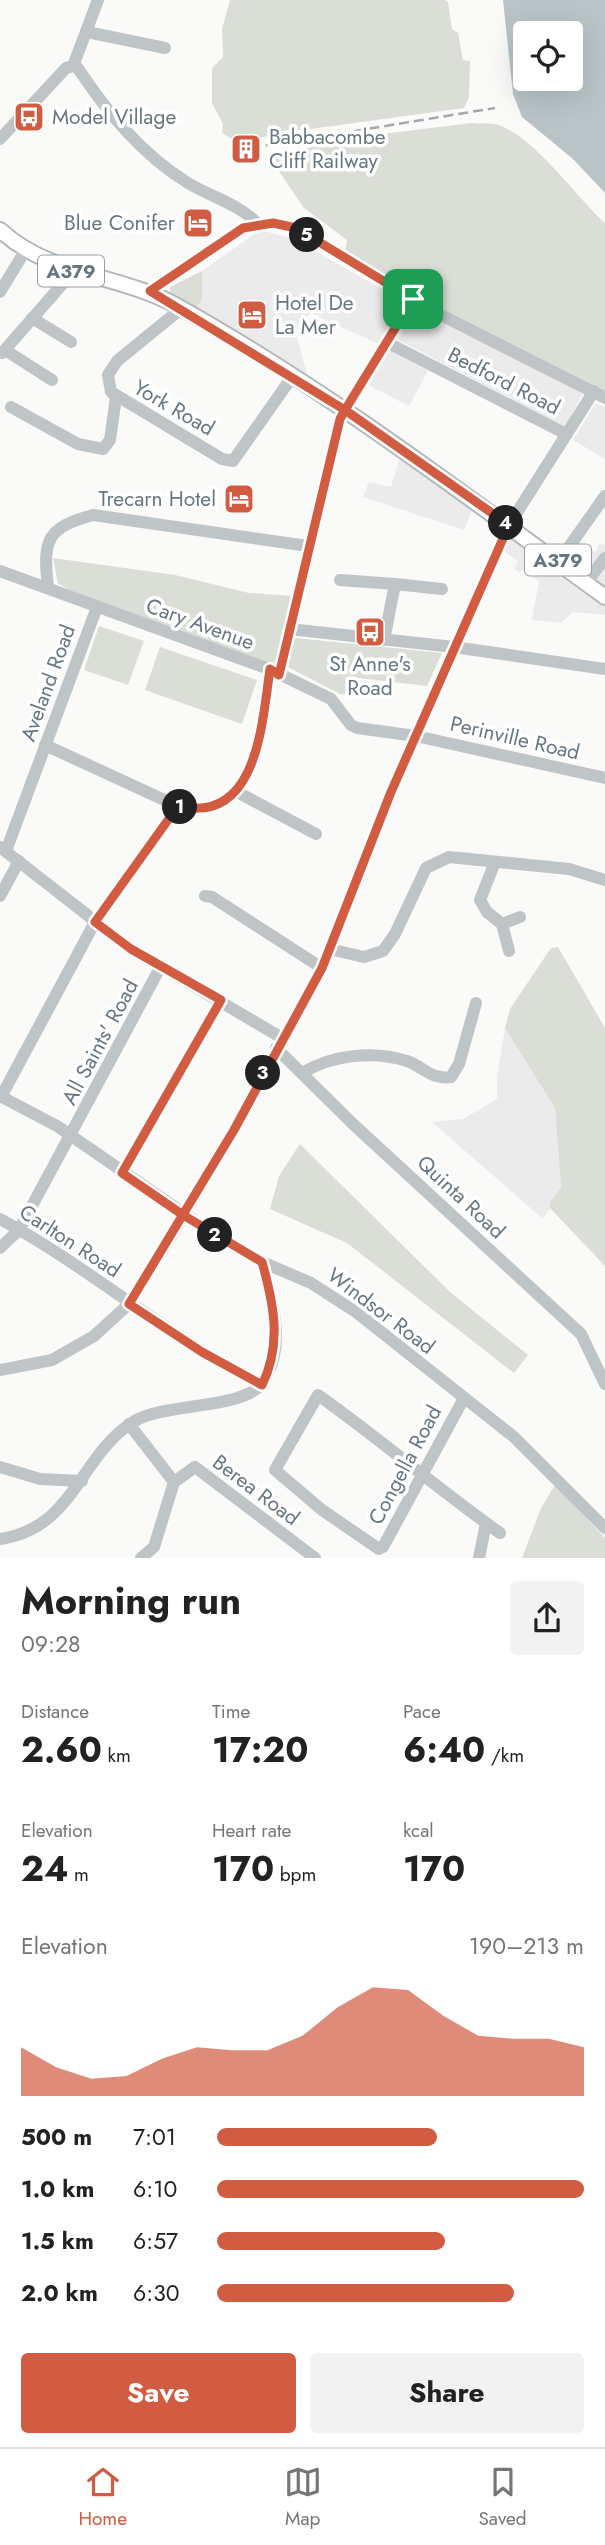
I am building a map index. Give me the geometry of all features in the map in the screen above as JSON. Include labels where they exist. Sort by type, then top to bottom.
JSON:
[{"type":"main road","name":"A379","points":[[0,230],[25,251],[73,272],[150,291],[182,308],[345,410],[509,525],[605,597]]},
{"type":"street","points":[[73,66],[98,0]]},
{"type":"street","points":[[87,32],[165,48]]},
{"type":"street","points":[[0,139],[66,68],[78,67],[107,108],[151,157],[189,183],[244,211],[257,223]]},
{"type":"street","points":[[0,1370],[52,1360],[75,1349],[129,1304],[234,1130],[322,968],[416,736],[509,525],[566,434],[599,395],[413,299],[296,228],[257,223],[243,228],[150,291]]},
{"type":"street","points":[[0,292],[25,251]]},
{"type":"street","points":[[52,380],[4,351],[73,272]]},
{"type":"street","points":[[45,745],[178,806],[202,807],[237,792],[254,763],[274,672],[289,629],[340,419],[413,299]]},
{"type":"street","name":"York Road","points":[[182,308],[117,360],[108,375],[107,386],[116,397],[222,459],[233,461],[244,450],[292,377]]},
{"type":"street","points":[[32,318],[71,342]]},
{"type":"street","name":"Bedford Road","points":[[388,343],[566,434]]},
{"type":"street","points":[[11,407],[70,440],[92,449],[103,449],[110,440],[116,397]]},
{"type":"street","points":[[559,561],[605,496]]},
{"type":"street","points":[[48,588],[45,558],[54,533],[62,524],[93,515],[308,546]]},
{"type":"street","points":[[586,583],[605,558]]},
{"type":"street","name":"Cary Avenue","points":[[0,571],[274,672],[331,699],[351,725],[416,736]]},
{"type":"street","points":[[340,580],[442,589]]},
{"type":"street","points":[[384,640],[395,584]]},
{"type":"street","name":"Aveland Road","points":[[3,849],[97,607]]},
{"type":"street","points":[[289,629],[454,647],[605,668]]},
{"type":"street","name":"Perinville Road","points":[[416,736],[605,778]]},
{"type":"street","points":[[237,792],[316,834]]},
{"type":"street","points":[[1,1096],[95,922],[178,806]]},
{"type":"street","name":"Quinta Road","points":[[3,849],[131,949],[221,1000],[279,1043],[302,1073],[581,1334],[605,1384]]},
{"type":"street","points":[[329,949],[364,957],[383,951],[395,933],[426,868],[449,857],[569,869],[605,880]]},
{"type":"street","points":[[0,896],[19,861]]},
{"type":"street","points":[[495,862],[481,900],[499,917],[509,951]]},
{"type":"street","points":[[205,896],[212,897],[322,968]]},
{"type":"street","points":[[499,917],[520,917]]},
{"type":"street","name":"All Saints' Road","points":[[0,1248],[19,1230],[72,1136],[161,966]]},
{"type":"street","points":[[122,1173],[221,1000]]},
{"type":"street","points":[[302,1073],[320,1062],[364,1056],[407,1061],[432,1076],[451,1077],[459,1063],[476,1003]]},
{"type":"street","name":"Windsor Road","points":[[1,1096],[72,1136],[183,1215],[262,1262],[311,1283],[356,1312],[514,1437],[605,1528]]},
{"type":"street","name":"Carlton Road","points":[[0,1219],[202,1352],[262,1385]]},
{"type":"street","points":[[0,1539],[43,1524],[66,1503],[105,1449],[130,1424],[148,1413],[244,1395],[262,1385],[269,1371],[276,1336],[262,1262]]},
{"type":"street","name":"Congella Road","points":[[424,1475],[318,1395],[275,1470],[331,1517],[379,1549],[424,1475],[464,1398]]},
{"type":"street","points":[[130,1424],[174,1482],[154,1547],[141,1558]]},
{"type":"street","points":[[0,1467],[40,1479],[82,1481]]},
{"type":"street","name":"Berea Road","points":[[174,1482],[195,1467],[315,1558]]},
{"type":"street","points":[[424,1475],[500,1532]]},
{"type":"street","points":[[479,1558],[486,1523]]},
{"type":"shaded area","points":[[230,0],[445,0],[448,2],[452,29],[458,33],[463,60],[470,61],[469,97],[464,108],[288,132],[237,142],[222,133],[223,124],[212,103],[212,68],[223,57],[222,29]]},
{"type":"shaded area","points":[[503,0],[605,0],[605,193],[573,159],[522,117],[513,94]]},
{"type":"shaded area","points":[[472,123],[495,124],[524,140],[605,223],[605,392],[448,315],[345,253],[347,240],[304,208],[272,161],[283,152],[390,133]]},
{"type":"shaded area","points":[[260,230],[294,239],[405,302],[381,345],[310,313],[295,331],[308,377],[197,307],[202,299],[202,271]]},
{"type":"shaded area","points":[[202,271],[202,299],[197,307],[171,294],[170,287]]},
{"type":"shaded area","points":[[416,308],[584,392],[565,427],[398,340]]},
{"type":"shaded area","points":[[390,351],[428,371],[409,406],[368,385]]},
{"type":"shaded area","points":[[596,403],[605,407],[605,459],[573,440]]},
{"type":"shaded area","points":[[401,454],[473,508],[464,530],[363,497],[369,482],[391,487]]},
{"type":"shaded area","points":[[512,534],[605,603],[605,615],[573,612],[561,623],[532,620],[539,581],[522,570],[520,572],[514,569],[518,561],[502,550]]},
{"type":"shaded area","points":[[578,542],[596,552],[600,543],[605,546],[605,588],[567,560]]},
{"type":"shaded area","points":[[53,558],[175,575],[249,593],[293,596],[278,670],[119,612],[72,591],[58,583]]},
{"type":"shaded area","points":[[99,626],[144,641],[128,685],[84,670]]},
{"type":"shaded area","points":[[296,638],[442,653],[427,686],[359,678],[345,694],[340,694],[288,667],[290,643]]},
{"type":"shaded area","points":[[160,647],[257,680],[242,724],[145,690]]},
{"type":"shaded area","points":[[558,947],[605,1028],[605,1266],[550,1208],[550,1202],[561,1188],[555,1108],[505,1028],[510,1009],[551,948]]},
{"type":"shaded area","points":[[505,1028],[555,1108],[561,1188],[550,1202],[550,1208],[543,1219],[432,1122],[463,1119],[497,1099],[497,1077]]},
{"type":"shaded area","points":[[300,1144],[450,1292],[528,1355],[514,1373],[347,1243],[270,1209],[279,1176]]},
{"type":"shaded area","points":[[555,1485],[605,1538],[605,1558],[522,1558],[541,1508]]},
{"type":"railway","points":[[251,148],[495,108]]},
{"type":"place","name":"Model Village","points":[[29,117]]},
{"type":"place","name":"Babbacombe Cliff Railway","points":[[246,149]]},
{"type":"place","name":"Blue Conifer","points":[[198,223]]},
{"type":"place","name":"Hotel De La Mer","points":[[252,315]]},
{"type":"place","name":"Trecarn Hotel","points":[[239,499]]},
{"type":"place","name":"St Anne's Road","points":[[370,632]]},
{"type":"route","points":[[413,299],[296,228],[273,223],[257,223],[243,228],[150,291],[182,308],[345,410],[509,525],[391,792],[322,968],[276,1048],[234,1130],[183,1215],[166,1245],[129,1304],[222,1365],[262,1385],[269,1371],[276,1336],[270,1289],[262,1262],[183,1215],[122,1173],[221,1000],[131,949],[95,922],[178,806],[190,809],[228,798],[237,792],[254,763],[270,669],[279,675],[323,480],[340,419],[345,410],[388,343],[413,299]]}]
